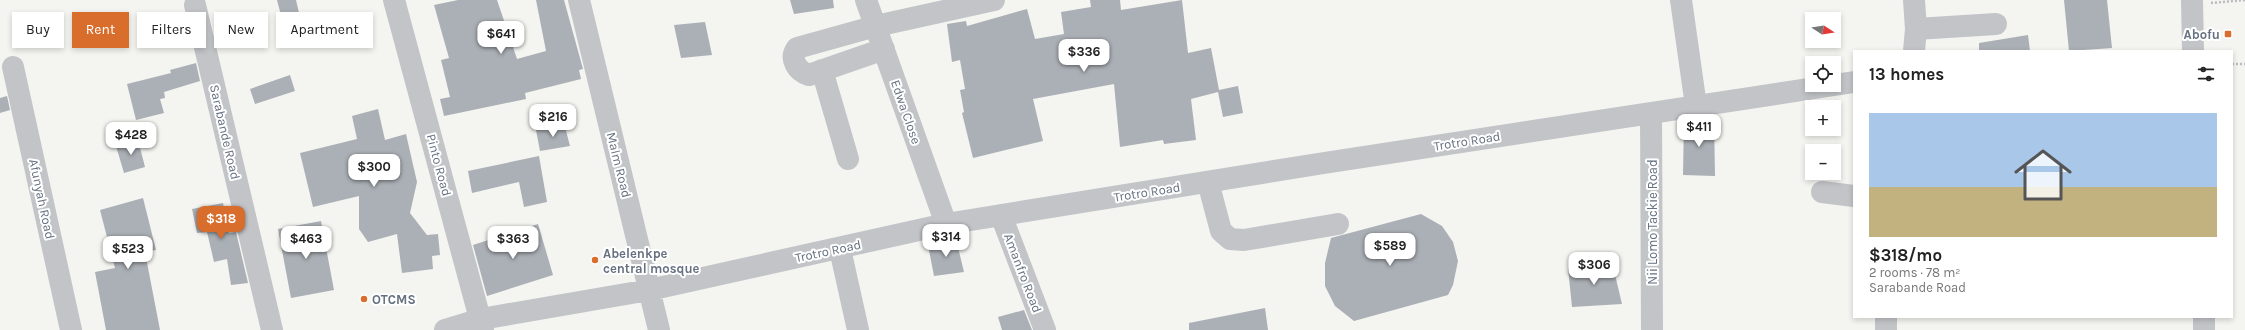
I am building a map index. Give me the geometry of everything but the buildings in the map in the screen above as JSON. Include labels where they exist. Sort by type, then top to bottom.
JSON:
[{"type":"street","name":"Pinto Road","points":[[394,0],[482,324]]},
{"type":"street","name":"Malm Road","points":[[579,0],[659,330]]},
{"type":"street","name":"Edwa Close","points":[[866,0],[946,224]]},
{"type":"street","points":[[884,49],[809,75],[800,72],[797,68],[794,57],[797,48],[876,26],[994,0]]},
{"type":"street","points":[[1681,0],[1696,106]]},
{"type":"street","points":[[1914,0],[1916,29],[1914,50]]},
{"type":"street","points":[[2193,50],[2199,2]]},
{"type":"street","name":"Sarabande Road","points":[[195,5],[272,330]]},
{"type":"street","points":[[1916,29],[1996,24]]},
{"type":"street","name":"Afunyah Road","points":[[13,67],[71,330]]},
{"type":"street","points":[[822,70],[848,159]]},
{"type":"street","name":"Trotro Road","points":[[445,330],[482,324],[649,290],[840,249],[946,224],[1853,82]]},
{"type":"street","name":"Nii Lomo Tackie Road","points":[[1651,113],[1652,330]]},
{"type":"street","points":[[1208,182],[1221,232],[1230,239],[1244,240],[1338,224]]},
{"type":"street","points":[[1822,192],[1853,196]]},
{"type":"street","name":"Amanfro Road","points":[[1001,215],[1045,330]]},
{"type":"street","points":[[840,249],[858,330]]},
{"type":"street","points":[[1886,318],[1886,330]]},
{"type":"street","points":[[2204,318],[2204,330]]},
{"type":"path","points":[[2199,2],[2245,0]]},
{"type":"path","points":[[2233,64],[2245,64]]},
{"type":"place","name":"Abofu","points":[[2228,34]]},
{"type":"place","name":"Abelenkpe central mosque","points":[[595,260]]},
{"type":"place","name":"OTCMS","points":[[364,299]]}]
